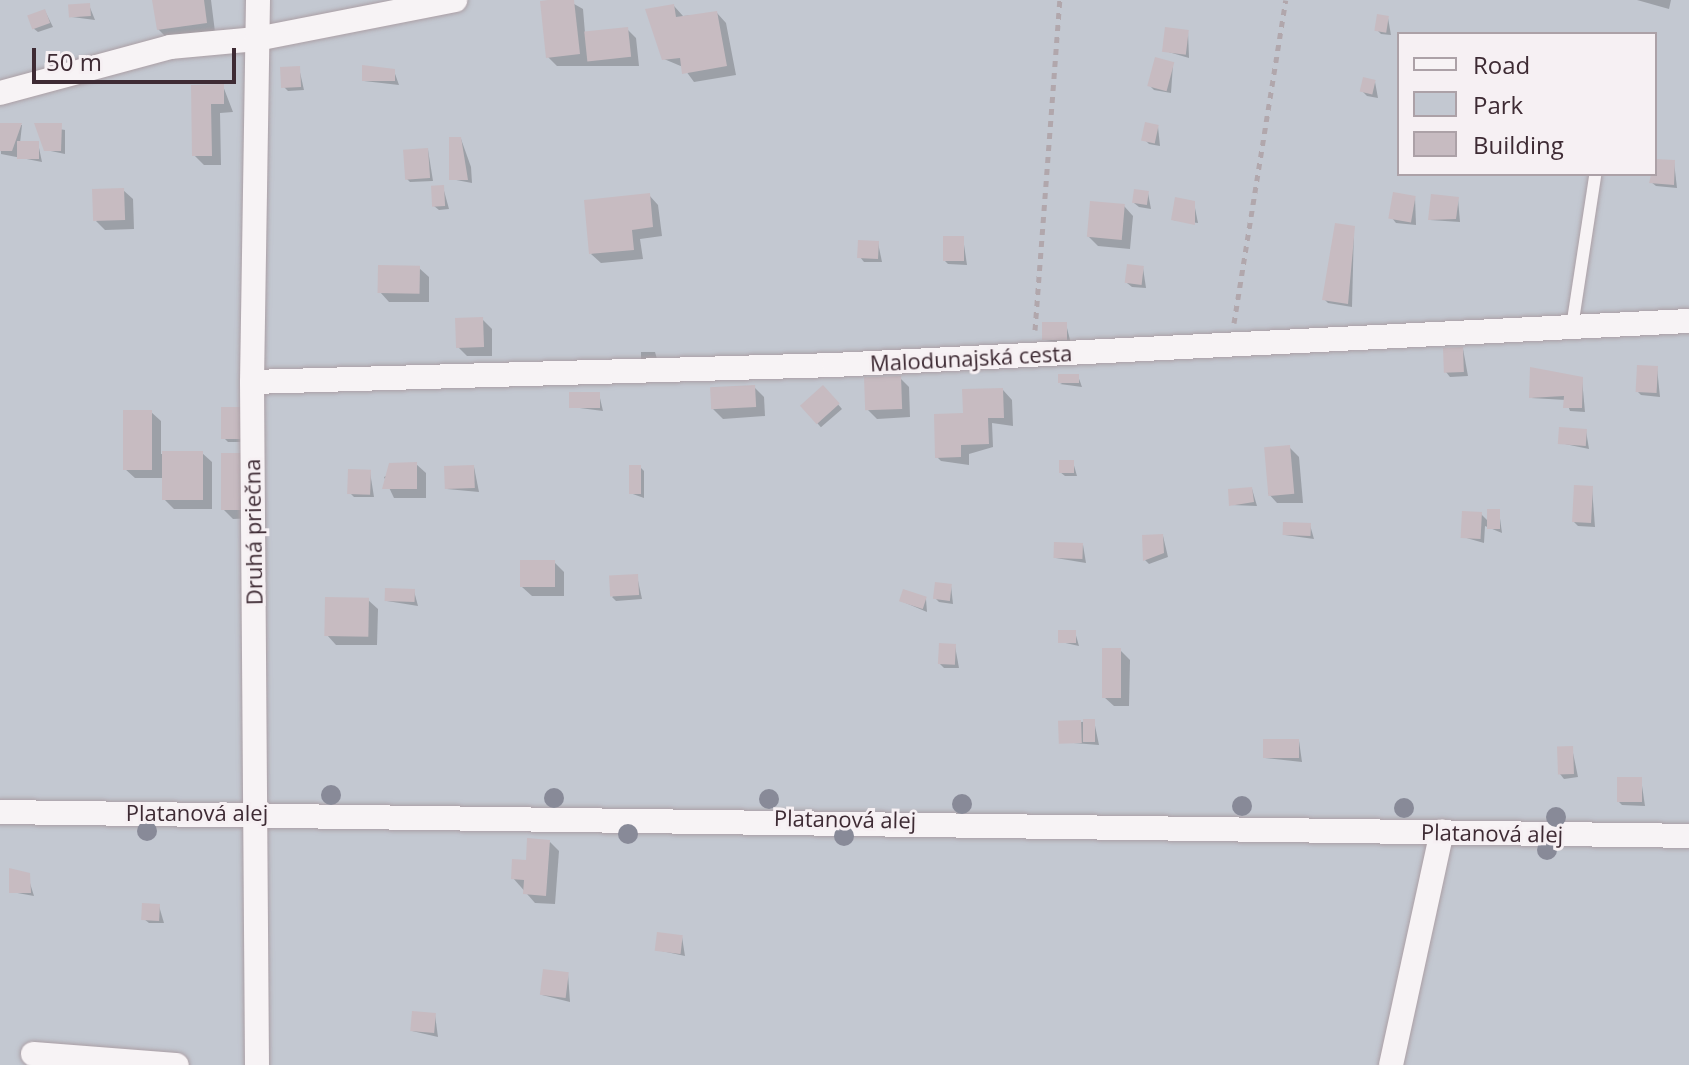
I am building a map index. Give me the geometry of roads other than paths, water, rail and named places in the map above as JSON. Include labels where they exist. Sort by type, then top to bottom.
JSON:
[{"type":"street","name":"Druhá priečna","points":[[257,1065],[252,382],[258,0]]},
{"type":"street","points":[[0,93],[170,47],[257,39],[455,0]]},
{"type":"street","name":"Malodunajská cesta","points":[[252,382],[1033,355],[1689,321]]},
{"type":"street","name":"Platanová alej","points":[[0,812],[257,813],[1689,836]]},
{"type":"street","points":[[1391,1065],[1442,832]]},
{"type":"street","points":[[33,1054],[177,1065]]},
{"type":"lane","points":[[1572,327],[1595,176]]}]
